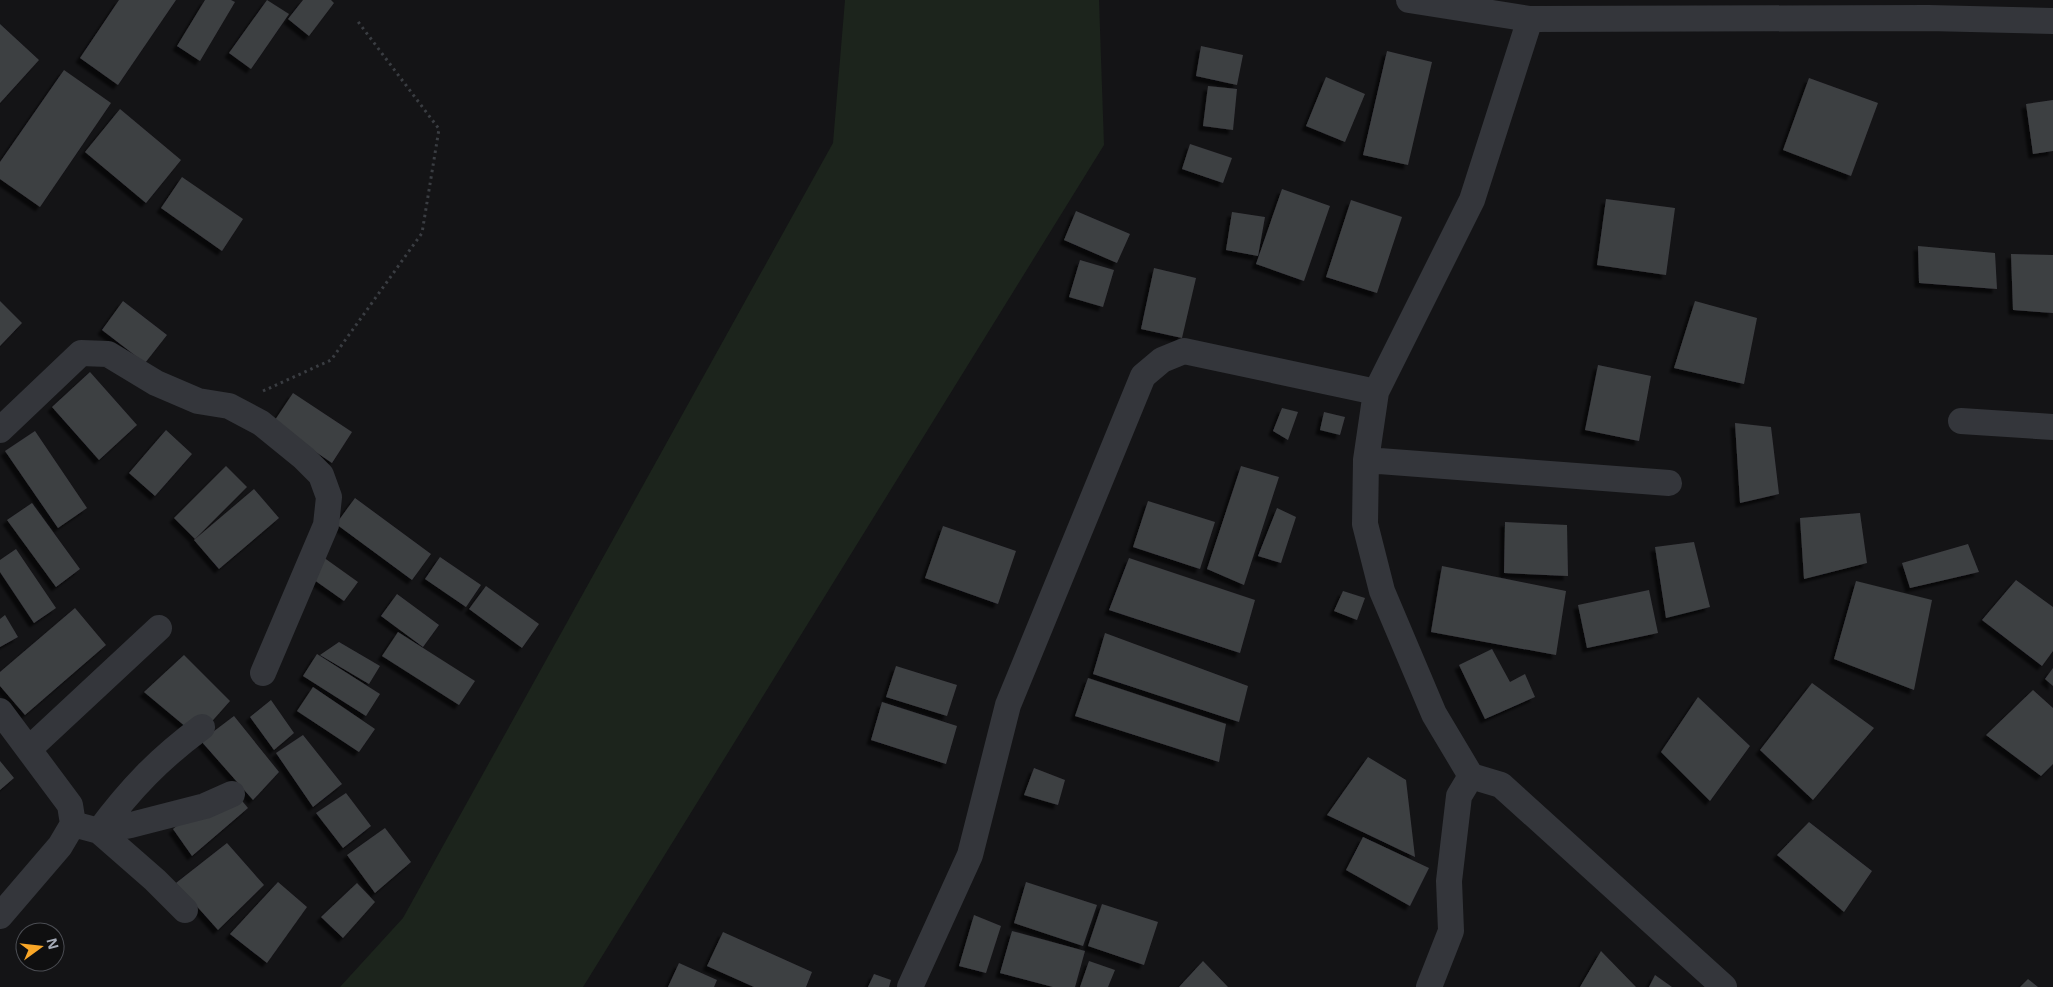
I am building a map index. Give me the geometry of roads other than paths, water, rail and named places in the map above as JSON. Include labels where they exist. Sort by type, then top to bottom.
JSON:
[{"type":"street","points":[[1409,0],[1500,7],[1530,19],[1928,18],[2053,21]]},
{"type":"street","points":[[1530,19],[1472,200],[1376,392],[1366,460],[1365,524],[1382,591],[1434,714],[1471,776],[1500,785],[1724,987]]},
{"type":"street","points":[[910,987],[970,854],[1008,705],[1143,376],[1162,360],[1184,352],[1376,392]]},
{"type":"street","points":[[0,430],[81,353],[108,354],[156,383],[181,394],[198,401],[229,406],[261,423],[304,458],[321,475],[329,497],[326,525],[264,673]]},
{"type":"street","points":[[1961,421],[2053,427]]},
{"type":"street","points":[[1366,460],[1669,483]]},
{"type":"street","points":[[29,749],[159,628]]},
{"type":"street","points":[[0,711],[70,805],[73,824],[60,846],[0,916]]},
{"type":"street","points":[[99,831],[141,778],[202,727]]},
{"type":"street","points":[[1429,987],[1451,931],[1449,881],[1459,796],[1471,776]]},
{"type":"street","points":[[99,831],[205,806],[232,794]]},
{"type":"street","points":[[73,824],[99,831],[156,880],[185,910]]}]
